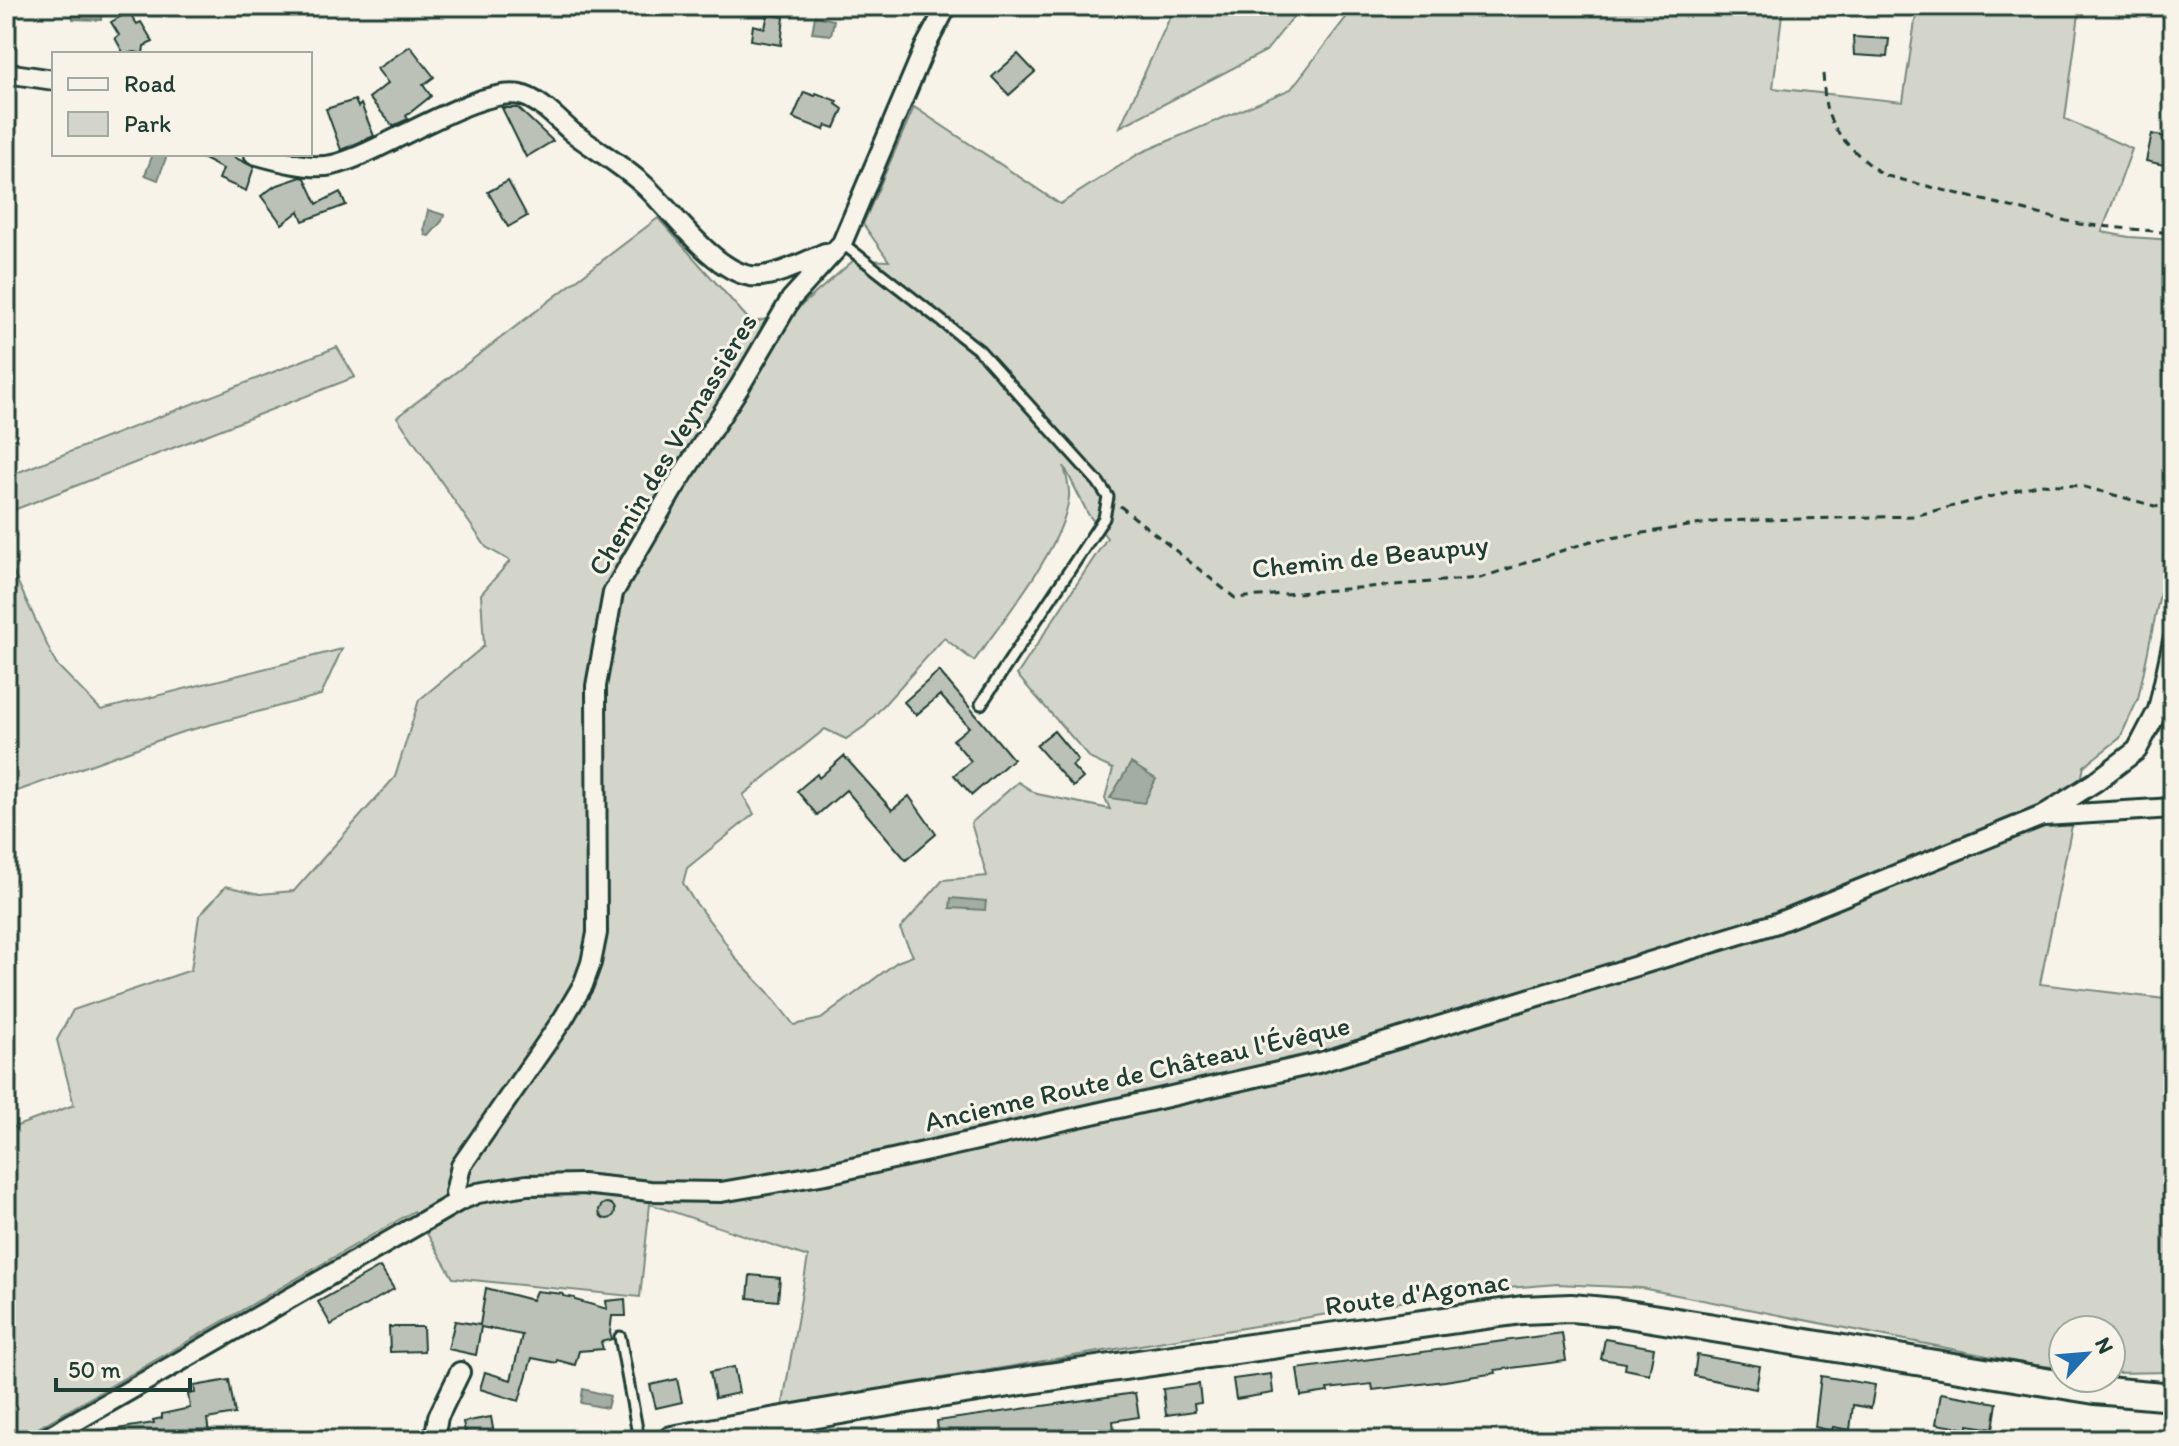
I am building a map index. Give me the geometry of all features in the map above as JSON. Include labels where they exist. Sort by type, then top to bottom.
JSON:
[{"type":"main road","name":"Route d'Agonac","points":[[672,1440],[783,1419],[1166,1360],[1522,1310],[1571,1308],[1615,1312],[2095,1390],[2173,1397]]},
{"type":"street","name":"Chemin des Veynassières","points":[[459,1201],[455,1193],[461,1166],[563,1019],[583,985],[591,963],[597,933],[596,686],[613,593],[791,299],[836,250],[925,47],[947,6]]},
{"type":"street","points":[[6,73],[52,80]]},
{"type":"street","points":[[261,156],[286,163],[330,166],[386,145],[466,104],[509,94],[524,96],[616,161],[646,187],[686,230],[722,263],[737,272],[754,277],[778,272],[836,250]]},
{"type":"street","name":"Ancienne Route de Château l'Évêque","points":[[43,1440],[459,1201],[478,1193],[527,1185],[582,1184],[650,1191],[721,1192],[826,1174],[1318,1063],[1774,924],[2042,816],[2095,782],[2137,750],[2158,710],[2173,641]]},
{"type":"street","points":[[2042,816],[2173,808]]},
{"type":"street","points":[[434,1440],[438,1417],[460,1372]]},
{"type":"lane","points":[[836,250],[980,351],[1108,497],[1104,518],[981,704]]},
{"type":"lane","points":[[620,1337],[639,1440]]},
{"type":"path","points":[[1823,74],[1826,108],[1836,129],[1861,158],[1883,175],[2079,224],[2173,233]]},
{"type":"path","name":"Chemin de Beaupuy","points":[[1108,497],[1235,598],[1480,578],[1591,541],[1721,521],[1914,516],[2041,484],[2081,486],[2173,511]]},
{"type":"green space","points":[[1175,6],[1302,6],[1266,51],[1120,127]]},
{"type":"green space","points":[[1355,6],[1783,6],[1773,88],[1903,102],[1917,8],[1911,6],[2080,6],[2065,119],[2132,149],[2102,232],[2173,240],[2173,531],[2138,699],[2120,738],[2084,766],[2040,984],[2173,1000],[2173,1372],[2127,1373],[2127,1314],[2047,1314],[2047,1366],[1641,1288],[1557,1284],[1461,1292],[905,1384],[782,1409],[808,1257],[650,1204],[640,1297],[453,1278],[414,1211],[17,1440],[6,1440],[6,1130],[74,1105],[57,1040],[73,1010],[191,970],[199,916],[226,886],[260,894],[294,891],[395,777],[419,700],[484,646],[481,594],[510,561],[486,547],[397,417],[658,218],[752,323],[796,310],[854,260],[889,261],[863,224],[914,107],[1060,204],[1140,153],[1291,89]],"holes":[[[1064,466],[1088,514],[1107,538],[1017,675],[1091,759],[1113,769],[1105,798],[1110,809],[1037,794],[1018,782],[971,823],[987,876],[943,880],[900,929],[913,956],[897,962],[821,1019],[794,1025],[736,959],[692,898],[683,883],[687,868],[754,814],[743,795],[825,729],[846,739],[865,726],[944,638],[974,661],[1030,582],[1056,538],[1069,497]]]},
{"type":"green space","points":[[337,347],[355,377],[6,513],[6,477]]},
{"type":"green space","points":[[6,557],[56,664],[101,710],[342,649],[321,695],[179,733],[6,795]]},
{"type":"shaded area","points":[[74,6],[102,6],[101,20],[73,19]]},
{"type":"shaded area","points":[[815,16],[834,20],[831,35],[812,33]]},
{"type":"shaded area","points":[[152,156],[167,156],[158,180],[145,175]]},
{"type":"shaded area","points":[[428,210],[444,215],[429,236],[425,235],[424,228]]},
{"type":"shaded area","points":[[1131,763],[1156,779],[1144,803],[1110,798]]},
{"type":"shaded area","points":[[951,898],[986,901],[985,910],[950,908]]},
{"type":"shaded area","points":[[583,1389],[610,1396],[607,1408],[581,1403]]},
{"type":"building","points":[[129,12],[137,24],[141,22],[153,42],[144,46],[143,52],[123,52],[115,38],[119,35],[111,22]]},
{"type":"building","points":[[768,14],[784,17],[781,45],[751,40],[753,25],[765,28]]},
{"type":"building","points":[[1853,37],[1889,39],[1887,57],[1854,55]]},
{"type":"building","points":[[410,46],[434,77],[423,85],[431,96],[406,116],[408,119],[393,126],[369,98],[388,83],[377,69]]},
{"type":"building","points":[[1018,54],[1035,72],[1009,95],[992,77]]},
{"type":"building","points":[[804,92],[837,101],[836,104],[843,109],[835,128],[826,125],[824,130],[793,118]]},
{"type":"building","points":[[355,100],[358,107],[361,104],[374,136],[341,150],[326,109]]},
{"type":"building","points":[[502,108],[518,108],[553,141],[526,157]]},
{"type":"building","points":[[2152,134],[2173,139],[2173,167],[2146,161]]},
{"type":"building","points":[[198,156],[232,156],[254,167],[246,191],[219,179],[223,169]]},
{"type":"building","points":[[305,178],[317,204],[340,192],[346,205],[303,221],[299,211],[282,224],[261,196],[275,186]]},
{"type":"building","points":[[508,181],[527,216],[508,227],[488,192]]},
{"type":"building","points":[[939,671],[1013,759],[972,795],[954,775],[971,761],[953,740],[969,727],[940,695],[916,715],[904,702]]},
{"type":"building","points":[[1054,731],[1078,760],[1072,766],[1083,778],[1073,787],[1036,745]]},
{"type":"building","points":[[844,756],[892,810],[909,796],[936,834],[906,860],[846,790],[817,815],[797,791],[817,774],[819,778]]},
{"type":"building","points":[[607,1203],[615,1211],[607,1219],[599,1211]]},
{"type":"building","points":[[380,1267],[394,1289],[331,1325],[318,1302]]},
{"type":"building","points":[[750,1275],[780,1278],[778,1301],[748,1298]]},
{"type":"building","points":[[486,1288],[532,1300],[536,1291],[563,1294],[607,1309],[606,1301],[625,1299],[626,1316],[612,1316],[612,1339],[601,1342],[603,1349],[579,1351],[575,1365],[532,1358],[519,1401],[480,1389],[485,1372],[511,1380],[522,1335],[481,1327],[476,1355],[448,1349],[455,1321],[480,1325]]},
{"type":"building","points":[[389,1327],[423,1327],[424,1351],[390,1352]]},
{"type":"building","points":[[1562,1333],[1566,1361],[1495,1370],[1496,1373],[1445,1381],[1373,1390],[1372,1384],[1327,1389],[1328,1392],[1301,1396],[1297,1369]]},
{"type":"building","points":[[1605,1339],[1654,1348],[1649,1374],[1625,1369],[1626,1363],[1601,1359]]},
{"type":"building","points":[[1697,1355],[1760,1366],[1756,1389],[1694,1376]]},
{"type":"building","points":[[734,1367],[739,1393],[715,1398],[710,1372]]},
{"type":"building","points":[[1271,1374],[1273,1393],[1236,1399],[1233,1379]]},
{"type":"building","points":[[1821,1376],[1875,1385],[1871,1408],[1853,1405],[1850,1430],[1833,1427],[1832,1431],[1815,1427]]},
{"type":"building","points":[[677,1379],[682,1402],[656,1408],[650,1385]]},
{"type":"building","points":[[229,1380],[235,1414],[207,1419],[209,1433],[204,1435],[204,1440],[99,1440],[98,1432],[154,1423],[153,1420],[162,1418],[162,1414],[190,1408],[188,1394],[195,1393],[194,1386]]},
{"type":"building","points":[[1199,1384],[1201,1403],[1194,1404],[1195,1411],[1166,1415],[1163,1389]]},
{"type":"building","points":[[1135,1393],[1139,1417],[1113,1421],[1114,1430],[1055,1440],[939,1440],[937,1421]]},
{"type":"building","points":[[1941,1393],[1997,1403],[1993,1429],[1936,1424]]},
{"type":"building","points":[[491,1417],[495,1440],[467,1440],[463,1422]]}]
